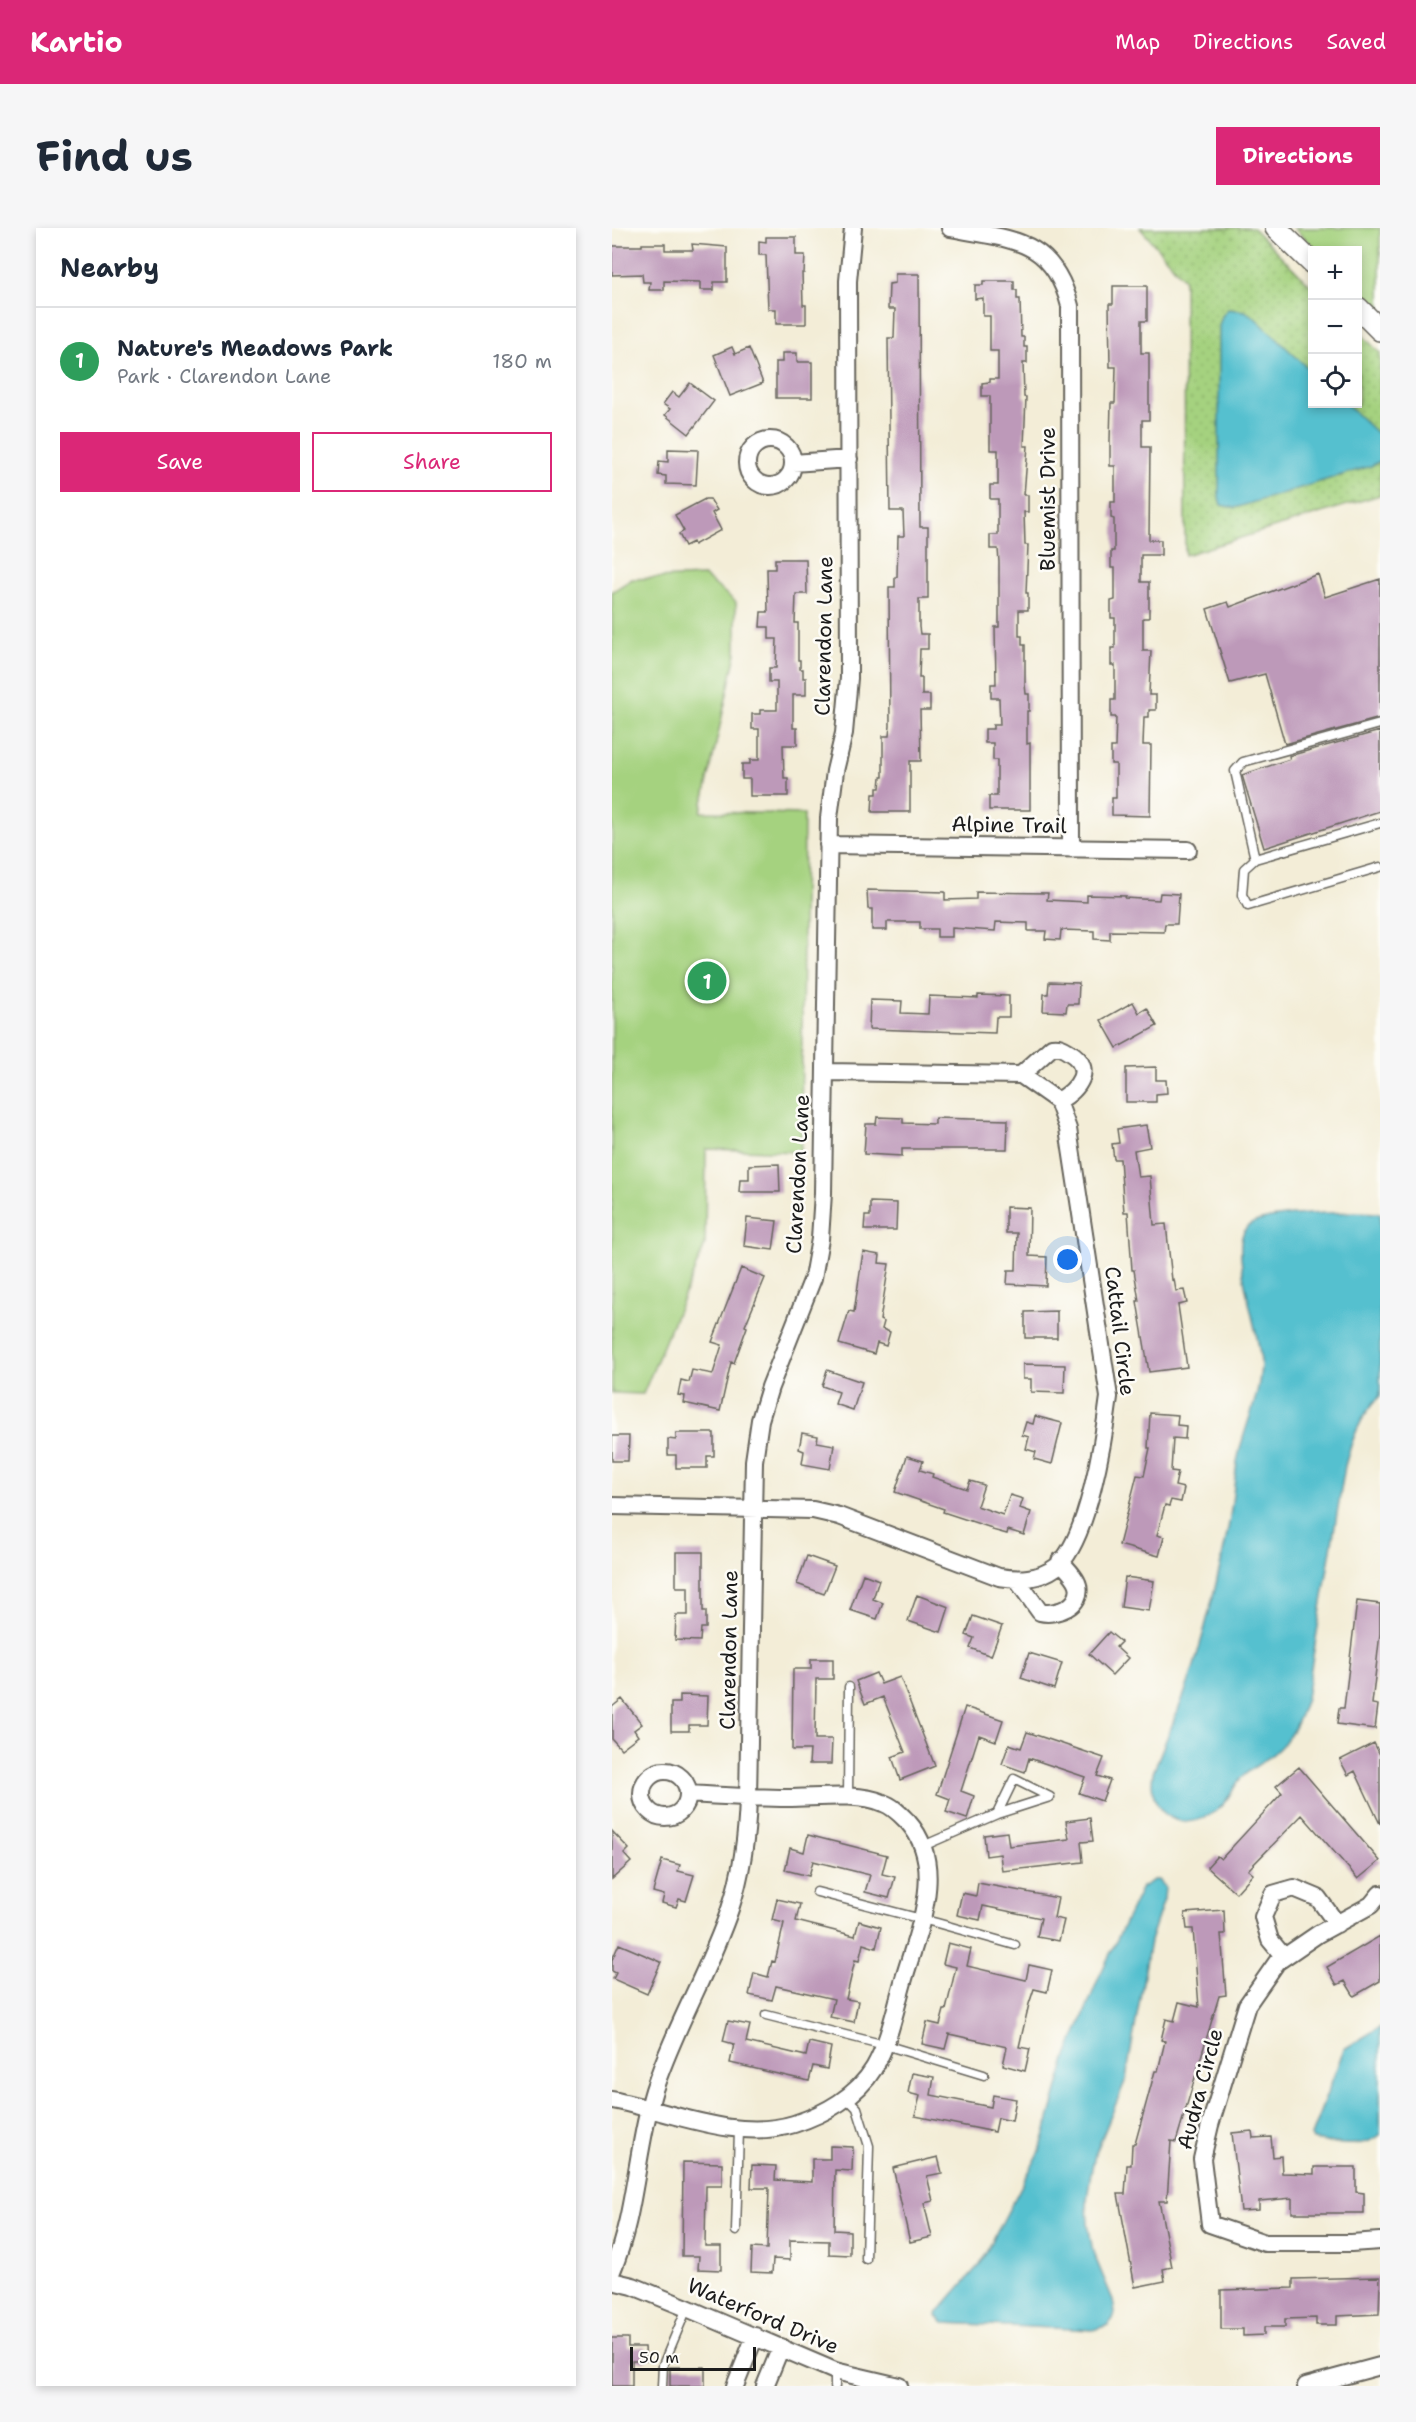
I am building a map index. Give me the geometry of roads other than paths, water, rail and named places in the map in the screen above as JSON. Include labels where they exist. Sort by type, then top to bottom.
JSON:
[{"type":"street","name":"Clarendon Lane","points":[[612,2271],[625,2232],[650,2107],[659,2077],[729,1911],[747,1840],[754,1461],[760,1420],[770,1387],[813,1278],[820,1239],[826,1072],[828,845],[831,794],[844,733],[849,678],[848,281],[853,228]]},
{"type":"street","name":"Bluemist Drive","points":[[950,228],[1012,240],[1028,246],[1055,267],[1064,284],[1070,306],[1071,849]]},
{"type":"street","points":[[1276,228],[1308,259]]},
{"type":"street","points":[[1362,312],[1380,330]]},
{"type":"street","points":[[793,463],[849,459]]},
{"type":"street","name":"Alpine Trail","points":[[828,845],[1188,850]]},
{"type":"street","points":[[826,1072],[1021,1076],[1058,1101],[1072,1093],[1083,1073],[1081,1062],[1074,1054],[1058,1046],[1052,1047],[1021,1076]]},
{"type":"street","name":"Cattail Circle","points":[[612,1506],[793,1508],[839,1516],[999,1577],[1017,1580],[1036,1577],[1056,1566],[1068,1551],[1080,1528],[1105,1428],[1109,1397],[1068,1129],[1058,1101]]},
{"type":"street","points":[[1017,1580],[1040,1612],[1053,1614],[1062,1612],[1074,1600],[1078,1583],[1060,1562]]},
{"type":"street","points":[[612,2100],[650,2107],[739,2130],[770,2129],[794,2124],[816,2116],[847,2098],[874,2068],[885,2045],[926,1903],[928,1876],[924,1846],[915,1830],[901,1814],[884,1803],[862,1798],[748,1798],[688,1794]]},
{"type":"street","points":[[1284,1957],[1270,1941],[1263,1917],[1273,1894],[1294,1888],[1318,1898],[1337,1923]]},
{"type":"street","name":"Audra Circle","points":[[1380,1894],[1371,1905],[1337,1923],[1277,1962],[1247,2005],[1202,2159],[1210,2224],[1265,2243],[1351,2244],[1380,2241]]},
{"type":"street","name":"Waterford Drive","points":[[612,2281],[687,2308],[781,2347],[835,2379],[899,2386]]},
{"type":"street","points":[[735,2386],[755,2336]]},
{"type":"street","points":[[765,2386],[781,2347]]},
{"type":"street","points":[[1306,2386],[1340,2382],[1380,2366]]},
{"type":"lane","points":[[1255,859],[1235,771],[1244,762],[1380,724]]},
{"type":"lane","points":[[1380,823],[1255,859],[1244,869],[1242,895],[1248,906],[1380,867]]},
{"type":"lane","points":[[848,1798],[849,1687]]},
{"type":"lane","points":[[924,1846],[997,1814],[1050,1797],[1014,1779],[997,1814]]},
{"type":"lane","points":[[817,1892],[921,1918],[1015,1946]]},
{"type":"lane","points":[[766,2015],[885,2045],[984,2075]]},
{"type":"lane","points":[[847,2098],[856,2108],[869,2146],[866,2259]]},
{"type":"lane","points":[[736,2231],[739,2130]]},
{"type":"lane","points":[[662,2386],[663,2365],[687,2308]]},
{"type":"water","points":[[1228,309],[1245,311],[1254,317],[1308,368],[1308,408],[1350,408],[1379,435],[1380,461],[1371,466],[1235,508],[1221,505],[1219,498],[1219,326],[1222,316]]},
{"type":"water","points":[[1380,1213],[1380,1396],[1358,1428],[1345,1466],[1306,1698],[1298,1721],[1286,1741],[1241,1778],[1220,1808],[1203,1818],[1179,1821],[1169,1817],[1161,1810],[1155,1800],[1152,1787],[1153,1773],[1185,1693],[1204,1632],[1228,1529],[1237,1462],[1260,1377],[1260,1350],[1243,1271],[1242,1237],[1247,1227],[1254,1222],[1266,1219],[1281,1216]]},
{"type":"water","points":[[1154,1880],[1159,1880],[1165,1887],[1164,1899],[1150,1941],[1126,2079],[1095,2155],[1087,2201],[1093,2252],[1113,2300],[1115,2313],[1113,2319],[1108,2325],[1093,2330],[944,2323],[937,2316],[938,2312],[980,2264],[1040,2151],[1066,2059],[1099,1977],[1142,1887]]},
{"type":"water","points":[[1380,2027],[1380,2135],[1365,2143],[1356,2144],[1313,2140],[1311,2136],[1344,2049]]},
{"type":"place","name":"Nature's Meadows Park","points":[[707,981]]}]
